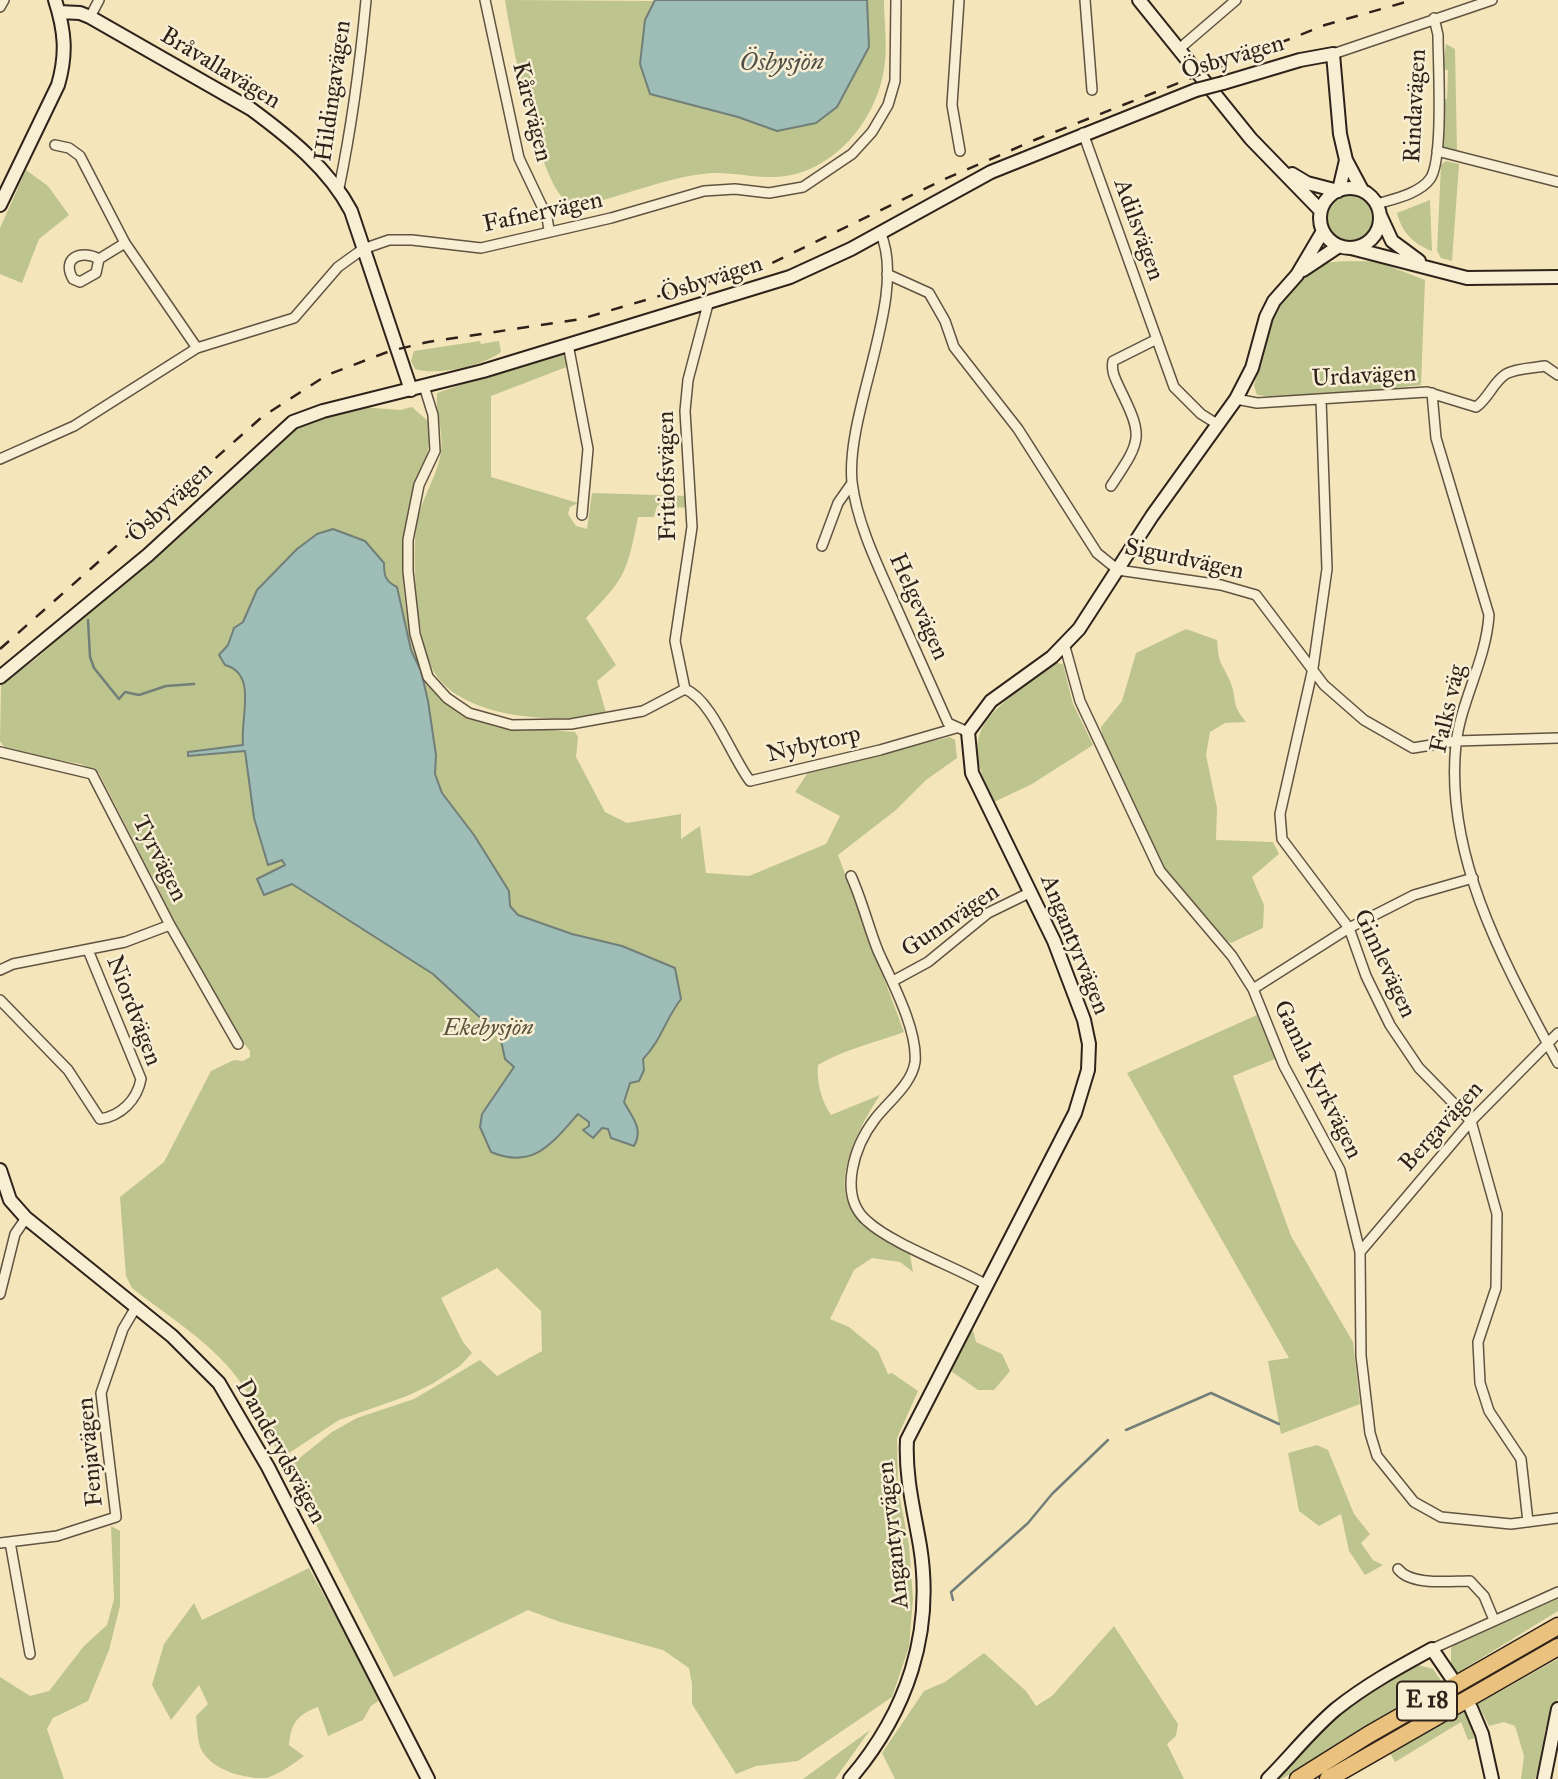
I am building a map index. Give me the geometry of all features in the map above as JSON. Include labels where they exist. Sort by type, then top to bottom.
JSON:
[{"type":"highway","name":"E 18","points":[[1298,1779],[1367,1735],[1558,1626]]},
{"type":"highway","name":"E 18","points":[[1328,1779],[1557,1648]]},
{"type":"street","points":[[0,7],[4,0]]},
{"type":"street","points":[[90,17],[99,0]]},
{"type":"street","name":"Hildingavägen","points":[[339,188],[344,149],[356,107],[366,0]]},
{"type":"street","name":"Kårevägen","points":[[485,0],[519,158],[547,217],[549,230]]},
{"type":"street","name":"Fafnervägen","points":[[0,459],[74,426],[197,348],[294,318],[338,267],[363,248],[389,240],[412,240],[481,248],[549,230],[611,218],[704,191],[735,189],[769,193],[793,190],[827,172],[852,154],[872,132],[888,106],[895,81],[896,0]]},
{"type":"street","points":[[959,0],[951,105],[960,151]]},
{"type":"street","points":[[1085,0],[1092,90]]},
{"type":"street","points":[[1139,0],[1251,139],[1321,211]]},
{"type":"street","points":[[1179,48],[1236,0]]},
{"type":"street","name":"Ösbyvägen","points":[[0,677],[148,555],[293,422],[323,411],[417,388],[708,304],[790,277],[991,172],[1083,133],[1196,90],[1300,60],[1333,54],[1492,0]]},
{"type":"street","points":[[0,205],[58,85],[66,51],[57,6]]},
{"type":"street","name":"Bråvallavägen","points":[[57,6],[90,17],[251,109],[274,126],[339,188],[351,211],[417,388],[433,415],[435,451],[419,485],[408,540],[408,572],[415,634],[428,677],[447,698],[469,713],[512,725],[571,724],[643,711],[685,689]]},
{"type":"street","name":"Rindavägen","points":[[1378,209],[1425,184],[1432,177],[1437,151],[1438,35],[1434,18]]},
{"type":"street","points":[[1333,54],[1340,134],[1346,159],[1362,190],[1378,209],[1392,241],[1429,267]]},
{"type":"street","name":"Adilsvägen","points":[[1083,133],[1174,387],[1201,414],[1217,424]]},
{"type":"street","points":[[55,145],[69,148],[80,156],[125,243],[197,348]]},
{"type":"street","points":[[1437,151],[1558,182]]},
{"type":"street","points":[[962,730],[991,701],[1065,647],[1152,516],[1236,399],[1252,368],[1266,317],[1274,301],[1297,275],[1323,231],[1321,211],[1326,200],[1338,190],[1346,159]]},
{"type":"street","points":[[1276,165],[1307,183],[1338,190],[1362,190]]},
{"type":"street","points":[[1297,275],[1345,247],[1369,240],[1376,233],[1378,209]]},
{"type":"street","points":[[1323,231],[1345,247],[1485,280],[1558,277]]},
{"type":"street","name":"Helgevägen","points":[[880,232],[887,247],[883,311],[852,457],[852,483],[876,560],[948,723],[962,730]]},
{"type":"street","points":[[99,259],[125,243]]},
{"type":"street","name":"Sigurdvägen","points":[[887,274],[929,293],[945,321],[954,347],[1018,429],[1097,553],[1118,570],[1221,585],[1256,595],[1324,685],[1364,720],[1413,748],[1456,741],[1558,738]]},
{"type":"street","name":"Fritiofsvägen","points":[[685,689],[675,641],[692,527],[685,411],[688,380],[708,304]]},
{"type":"street","points":[[1111,486],[1132,454],[1138,432],[1114,376],[1112,361],[1157,339]]},
{"type":"street","points":[[568,344],[588,449],[582,515]]},
{"type":"street","name":"Urdavägen","points":[[1236,399],[1257,403],[1432,393],[1476,407],[1507,373],[1545,366],[1558,375]]},
{"type":"street","name":"Falks väg","points":[[1432,393],[1439,451],[1489,615],[1487,635],[1456,741],[1454,798],[1473,878],[1501,954],[1558,1063]]},
{"type":"street","name":"Gimlevägen","points":[[1321,399],[1327,569],[1313,668],[1280,814],[1282,839],[1349,928],[1366,976],[1390,1025],[1419,1069],[1471,1121],[1497,1214],[1496,1288],[1478,1342],[1480,1383],[1489,1411],[1521,1459],[1528,1522]]},
{"type":"street","name":"Helgevägen","points":[[822,546],[838,503],[852,483]]},
{"type":"street","name":"Gamla Kyrkvägen","points":[[1065,647],[1080,701],[1160,871],[1231,956],[1253,989],[1284,1066],[1340,1170],[1360,1252],[1361,1356],[1370,1433],[1377,1456],[1414,1502],[1441,1517],[1511,1524],[1558,1518]]},
{"type":"street","name":"Nybytorp","points":[[685,689],[695,693],[750,781],[962,730]]},
{"type":"street","name":"Angantyrvägen","points":[[850,1779],[876,1746],[896,1711],[916,1663],[923,1628],[924,1577],[911,1500],[907,1440],[1075,1113],[1088,1070],[1089,1044],[1084,1020],[1031,892],[972,773],[962,730]]},
{"type":"street","name":"Tyrvägen","points":[[0,752],[92,774],[170,925],[238,1044]]},
{"type":"street","points":[[850,876],[913,1039],[915,1062],[905,1083],[863,1137],[853,1171],[854,1204],[866,1221],[985,1284]]},
{"type":"street","points":[[1253,989],[1349,928],[1414,895],[1473,878]]},
{"type":"street","name":"Gunnvägen","points":[[892,981],[928,962],[988,914],[1031,892]]},
{"type":"street","points":[[0,970],[13,964],[125,942],[170,925]]},
{"type":"street","name":"Niordvägen","points":[[0,1000],[68,1070],[100,1119],[112,1117],[138,1092],[141,1079],[88,950]]},
{"type":"street","name":"Bergavägen","points":[[1360,1252],[1471,1121],[1558,1033]]},
{"type":"street","name":"Danderydsvägen","points":[[0,1170],[4,1194],[26,1219],[197,1360],[235,1407],[428,1779]]},
{"type":"street","points":[[0,1294],[15,1234],[26,1219]]},
{"type":"street","name":"Fenjavägen","points":[[5,1543],[57,1536],[116,1517],[102,1393],[123,1329],[136,1307]]},
{"type":"street","points":[[5,1543],[30,1654]]},
{"type":"street","points":[[1398,1569],[1402,1575],[1421,1580],[1470,1581],[1484,1596],[1494,1620]]},
{"type":"street","points":[[1268,1779],[1335,1711],[1367,1686],[1433,1649],[1558,1592]]},
{"type":"street","points":[[1433,1649],[1451,1677]]},
{"type":"street","points":[[1471,1708],[1482,1734],[1492,1779]]},
{"type":"street","points":[[1544,1779],[1558,1709]]},
{"type":"green space","points":[[505,0],[654,1],[645,20],[738,117],[778,131],[869,47],[867,0],[884,0],[884,69],[872,107],[861,125],[833,155],[816,166],[797,174],[776,177],[720,173],[697,175],[666,181],[588,204],[575,204],[563,198],[544,161],[526,104]]},
{"type":"green space","points":[[1446,44],[1455,49],[1457,152],[1444,150],[1441,143],[1440,100],[1447,99],[1448,70],[1443,69]]},
{"type":"green space","points":[[1446,161],[1459,164],[1452,261],[1441,258],[1437,251],[1441,165]]},
{"type":"green space","points":[[26,170],[48,186],[69,215],[39,239],[22,283],[0,274],[0,228]]},
{"type":"green space","points":[[1350,192],[1367,200],[1375,217],[1367,234],[1350,242],[1333,234],[1325,217],[1333,200]]},
{"type":"green space","points":[[1430,200],[1432,251],[1410,237],[1397,213]]},
{"type":"green space","points":[[1376,261],[1425,280],[1421,385],[1319,396],[1257,395],[1254,386],[1269,331],[1285,295],[1296,280],[1310,269],[1327,263]]},
{"type":"green space","points":[[480,341],[481,344],[499,341],[501,352],[483,362],[447,370],[415,369],[411,361],[414,351]]},
{"type":"green space","points":[[565,349],[569,366],[491,396],[491,477],[578,503],[570,507],[568,514],[576,526],[587,529],[592,493],[688,496],[689,508],[657,506],[654,517],[638,517],[623,573],[586,618],[616,665],[597,681],[606,713],[587,717],[541,718],[491,710],[469,701],[450,690],[436,675],[424,645],[420,625],[415,543],[418,518],[441,452],[437,393]]},
{"type":"green space","name":"Ekebysjön","points":[[360,407],[400,410],[412,407],[430,423],[427,456],[406,536],[403,569],[413,640],[419,657],[436,686],[448,697],[481,714],[521,725],[575,732],[578,737],[576,757],[605,812],[627,823],[681,814],[681,839],[700,826],[706,873],[749,876],[826,844],[840,816],[795,792],[809,771],[950,737],[955,740],[957,758],[926,780],[896,810],[838,855],[904,1032],[849,1050],[818,1065],[820,1091],[831,1115],[880,1095],[863,1124],[848,1159],[845,1193],[851,1208],[862,1222],[909,1249],[913,1272],[900,1262],[872,1258],[854,1270],[830,1319],[849,1327],[878,1351],[888,1374],[892,1373],[918,1391],[897,1438],[898,1489],[909,1545],[913,1599],[909,1647],[892,1697],[798,1761],[756,1766],[736,1774],[692,1704],[689,1668],[663,1650],[560,1622],[528,1610],[394,1677],[287,1468],[332,1432],[357,1418],[414,1399],[480,1360],[497,1376],[542,1351],[541,1311],[497,1268],[441,1298],[463,1342],[472,1353],[460,1366],[407,1396],[339,1420],[280,1459],[253,1401],[231,1370],[197,1337],[132,1288],[126,1276],[120,1197],[164,1162],[211,1071],[234,1060],[243,1061],[250,1057],[250,1051],[225,1020],[99,773],[81,764],[7,751],[0,741],[1,684],[37,658],[296,426]]},
{"type":"green space","points":[[1186,629],[1217,640],[1220,659],[1232,687],[1236,706],[1246,722],[1225,723],[1210,732],[1206,755],[1217,808],[1216,840],[1273,842],[1279,854],[1252,877],[1264,905],[1263,928],[1231,943],[1165,869],[1103,740],[1101,727],[1122,701],[1136,653]]},
{"type":"green space","points":[[1057,663],[1063,664],[1073,704],[1093,745],[1032,784],[994,802],[985,782],[977,751],[984,725],[1005,701]]},
{"type":"green space","points":[[1257,1015],[1275,1059],[1233,1076],[1291,1236],[1353,1342],[1360,1404],[1281,1434],[1268,1361],[1289,1358],[1127,1073]]},
{"type":"green space","points":[[973,1330],[976,1342],[1002,1354],[1010,1371],[994,1390],[978,1390],[948,1369]]},
{"type":"green space","points":[[1317,1445],[1328,1450],[1354,1514],[1370,1534],[1361,1543],[1373,1560],[1383,1565],[1365,1575],[1349,1551],[1341,1514],[1319,1526],[1299,1511],[1288,1453]]},
{"type":"green space","points":[[111,1526],[120,1531],[120,1606],[109,1650],[88,1701],[53,1718],[47,1729],[64,1779],[0,1779],[0,1677],[30,1696],[49,1691],[84,1646],[107,1625],[114,1599]]},
{"type":"green space","points":[[309,1568],[381,1699],[371,1706],[363,1720],[328,1736],[318,1707],[305,1713],[296,1721],[291,1731],[289,1745],[304,1756],[276,1774],[257,1778],[229,1772],[212,1763],[201,1749],[196,1716],[208,1704],[199,1685],[171,1720],[152,1685],[164,1644],[194,1603],[202,1620]]},
{"type":"green space","points":[[1558,1597],[1558,1611],[1457,1673],[1451,1664],[1451,1648],[1455,1644]]},
{"type":"green space","points":[[1114,1626],[1178,1724],[1176,1736],[1167,1744],[1184,1779],[895,1779],[882,1753],[924,1691],[945,1682],[984,1653],[1026,1691],[1036,1706],[1052,1696]]},
{"type":"green space","points":[[1558,1659],[1558,1698],[1545,1731],[1542,1762],[1535,1779],[1521,1779],[1524,1756],[1515,1726],[1504,1722],[1489,1726],[1478,1704]]},
{"type":"green space","points":[[1418,1665],[1433,1669],[1442,1682],[1282,1779],[1275,1779],[1326,1724],[1352,1702],[1409,1666]]},
{"type":"green space","points":[[1466,1711],[1475,1738],[1468,1740],[1461,1722],[1395,1762],[1390,1753]]},
{"type":"green space","points":[[870,1730],[835,1779],[803,1779]]},
{"type":"water","name":"Ösbysjön","points":[[655,0],[867,0],[869,47],[837,107],[816,123],[777,131],[738,117],[650,94],[640,64],[645,20]]},
{"type":"water","name":"Ekebysjön","points":[[333,529],[365,541],[384,563],[385,575],[390,583],[397,587],[411,650],[421,671],[428,701],[436,755],[435,774],[442,793],[474,835],[509,891],[510,906],[518,915],[572,934],[622,946],[675,968],[681,999],[643,1059],[644,1070],[639,1081],[630,1083],[624,1102],[637,1129],[634,1146],[611,1138],[608,1129],[602,1128],[593,1138],[583,1130],[589,1126],[589,1122],[578,1114],[550,1144],[531,1156],[506,1157],[491,1152],[480,1127],[482,1114],[514,1067],[505,1059],[500,1036],[433,974],[292,884],[264,895],[257,879],[285,865],[282,860],[268,865],[254,818],[245,751],[188,756],[188,752],[243,745],[244,687],[241,677],[225,665],[219,655],[228,645],[234,628],[243,622],[257,590],[297,549],[317,534]]},
{"type":"waterway","points":[[88,620],[90,657],[94,668],[119,699],[125,692],[139,695],[166,686],[194,684]]},
{"type":"waterway","points":[[1126,1430],[1211,1393],[1279,1424]]},
{"type":"waterway","points":[[953,1600],[951,1592],[1028,1523],[1052,1494],[1108,1440]]},
{"type":"waterway","points":[[896,1533],[899,1537]]},
{"type":"railway","points":[[0,649],[262,417],[327,375],[390,351],[428,342],[581,319],[772,263],[945,179],[1037,139],[1325,25],[1413,0]]}]
